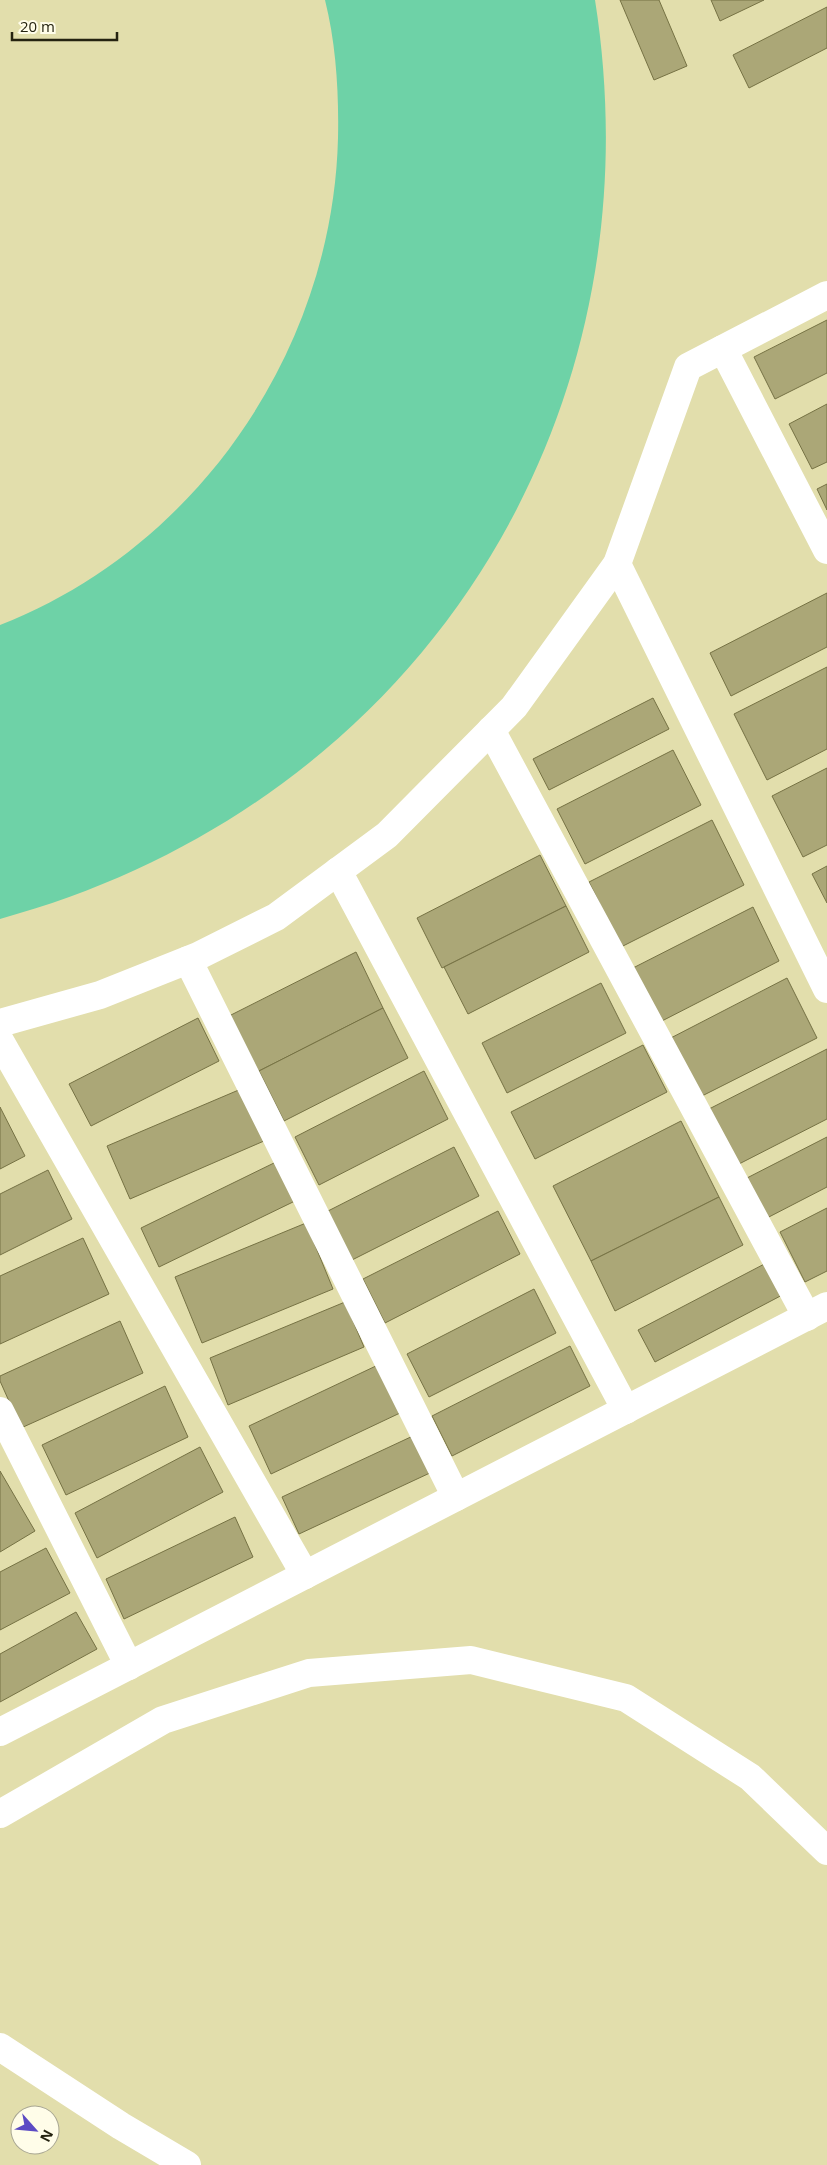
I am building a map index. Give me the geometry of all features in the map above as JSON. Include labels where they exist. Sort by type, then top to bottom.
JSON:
[{"type":"street","points":[[0,1023],[100,995],[188,960],[276,917],[387,835],[514,707],[617,564],[688,367],[827,295]]},
{"type":"street","points":[[723,349],[827,550]]},
{"type":"street","points":[[617,564],[827,989]]},
{"type":"street","points":[[0,1732],[817,1312],[491,730]]},
{"type":"street","points":[[338,871],[626,1410]]},
{"type":"street","points":[[188,960],[456,1497]]},
{"type":"street","points":[[0,1041],[305,1575]]},
{"type":"street","points":[[0,1411],[129,1666]]},
{"type":"street","points":[[0,1814],[154,1725],[172,1717],[308,1673],[472,1660],[626,1698],[750,1777],[827,1850]]},
{"type":"street","points":[[0,2047],[121,2126],[187,2165]]},
{"type":"green space","points":[[325,0],[595,0],[606,157],[589,307],[545,447],[478,576],[388,690],[277,787],[147,864],[0,919],[0,625],[71,591],[136,546],[193,493],[241,432],[281,365],[311,292],[330,216],[338,138],[338,103],[334,51]]},
{"type":"building","points":[[620,0],[659,0],[687,66],[654,80]]},
{"type":"building","points":[[711,0],[764,0],[720,21]]},
{"type":"building","points":[[827,7],[827,48],[749,88],[733,55]]},
{"type":"building","points":[[827,320],[827,373],[775,399],[754,357]]},
{"type":"building","points":[[827,404],[827,462],[812,469],[789,424]]},
{"type":"building","points":[[827,484],[827,510],[817,489]]},
{"type":"building","points":[[827,593],[827,647],[731,696],[710,653]]},
{"type":"building","points":[[827,667],[827,749],[767,780],[734,714]]},
{"type":"building","points":[[653,698],[669,729],[549,790],[533,759]]},
{"type":"building","points":[[673,750],[701,805],[585,864],[557,809]]},
{"type":"building","points":[[827,768],[827,845],[803,857],[772,796]]},
{"type":"building","points":[[712,820],[744,885],[621,947],[589,882]]},
{"type":"building","points":[[540,855],[566,906],[442,968],[417,918]]},
{"type":"building","points":[[827,866],[827,903],[812,874]]},
{"type":"building","points":[[566,906],[589,952],[468,1014],[444,967]]},
{"type":"building","points":[[753,907],[779,961],[658,1023],[631,969]]},
{"type":"building","points":[[356,952],[383,1008],[257,1072],[229,1016]]},
{"type":"building","points":[[787,978],[817,1038],[694,1100],[665,1041]]},
{"type":"building","points":[[601,983],[626,1033],[507,1093],[482,1043]]},
{"type":"building","points":[[383,1008],[408,1058],[284,1121],[259,1071]]},
{"type":"building","points":[[198,1018],[219,1061],[91,1126],[69,1084]]},
{"type":"building","points":[[643,1045],[667,1092],[535,1159],[511,1112]]},
{"type":"building","points":[[827,1049],[827,1119],[737,1165],[709,1109]]},
{"type":"building","points":[[424,1071],[448,1119],[319,1185],[295,1137]]},
{"type":"building","points":[[241,1089],[264,1141],[130,1199],[107,1146]]},
{"type":"building","points":[[0,1107],[25,1156],[0,1169]]},
{"type":"building","points":[[681,1121],[719,1197],[591,1261],[553,1186]]},
{"type":"building","points":[[827,1137],[827,1187],[765,1219],[745,1179]]},
{"type":"building","points":[[454,1147],[479,1196],[350,1261],[326,1212]]},
{"type":"building","points":[[276,1162],[295,1201],[159,1267],[141,1228]]},
{"type":"building","points":[[48,1170],[72,1219],[0,1255],[0,1194]]},
{"type":"building","points":[[719,1197],[743,1245],[615,1311],[591,1261]]},
{"type":"building","points":[[827,1208],[827,1271],[805,1282],[780,1232]]},
{"type":"building","points":[[498,1211],[520,1254],[385,1323],[363,1279]]},
{"type":"building","points":[[306,1223],[333,1289],[202,1343],[175,1277]]},
{"type":"building","points":[[83,1238],[109,1294],[0,1344],[0,1276]]},
{"type":"building","points":[[772,1260],[788,1292],[655,1362],[638,1330]]},
{"type":"building","points":[[534,1289],[556,1333],[429,1397],[407,1354]]},
{"type":"building","points":[[345,1302],[364,1347],[228,1405],[210,1358]]},
{"type":"building","points":[[120,1321],[143,1373],[21,1428],[0,1381],[0,1376]]},
{"type":"building","points":[[570,1346],[590,1386],[452,1456],[432,1416]]},
{"type":"building","points":[[378,1365],[400,1413],[271,1474],[249,1426]]},
{"type":"building","points":[[165,1386],[188,1437],[66,1495],[42,1445]]},
{"type":"building","points":[[415,1435],[432,1472],[299,1534],[282,1497]]},
{"type":"building","points":[[200,1447],[223,1492],[97,1558],[75,1513]]},
{"type":"building","points":[[0,1471],[35,1531],[0,1552]]},
{"type":"building","points":[[235,1517],[253,1557],[124,1619],[106,1579]]},
{"type":"building","points":[[46,1548],[70,1593],[0,1630],[0,1572]]},
{"type":"building","points":[[76,1612],[97,1649],[0,1702],[0,1654]]}]
